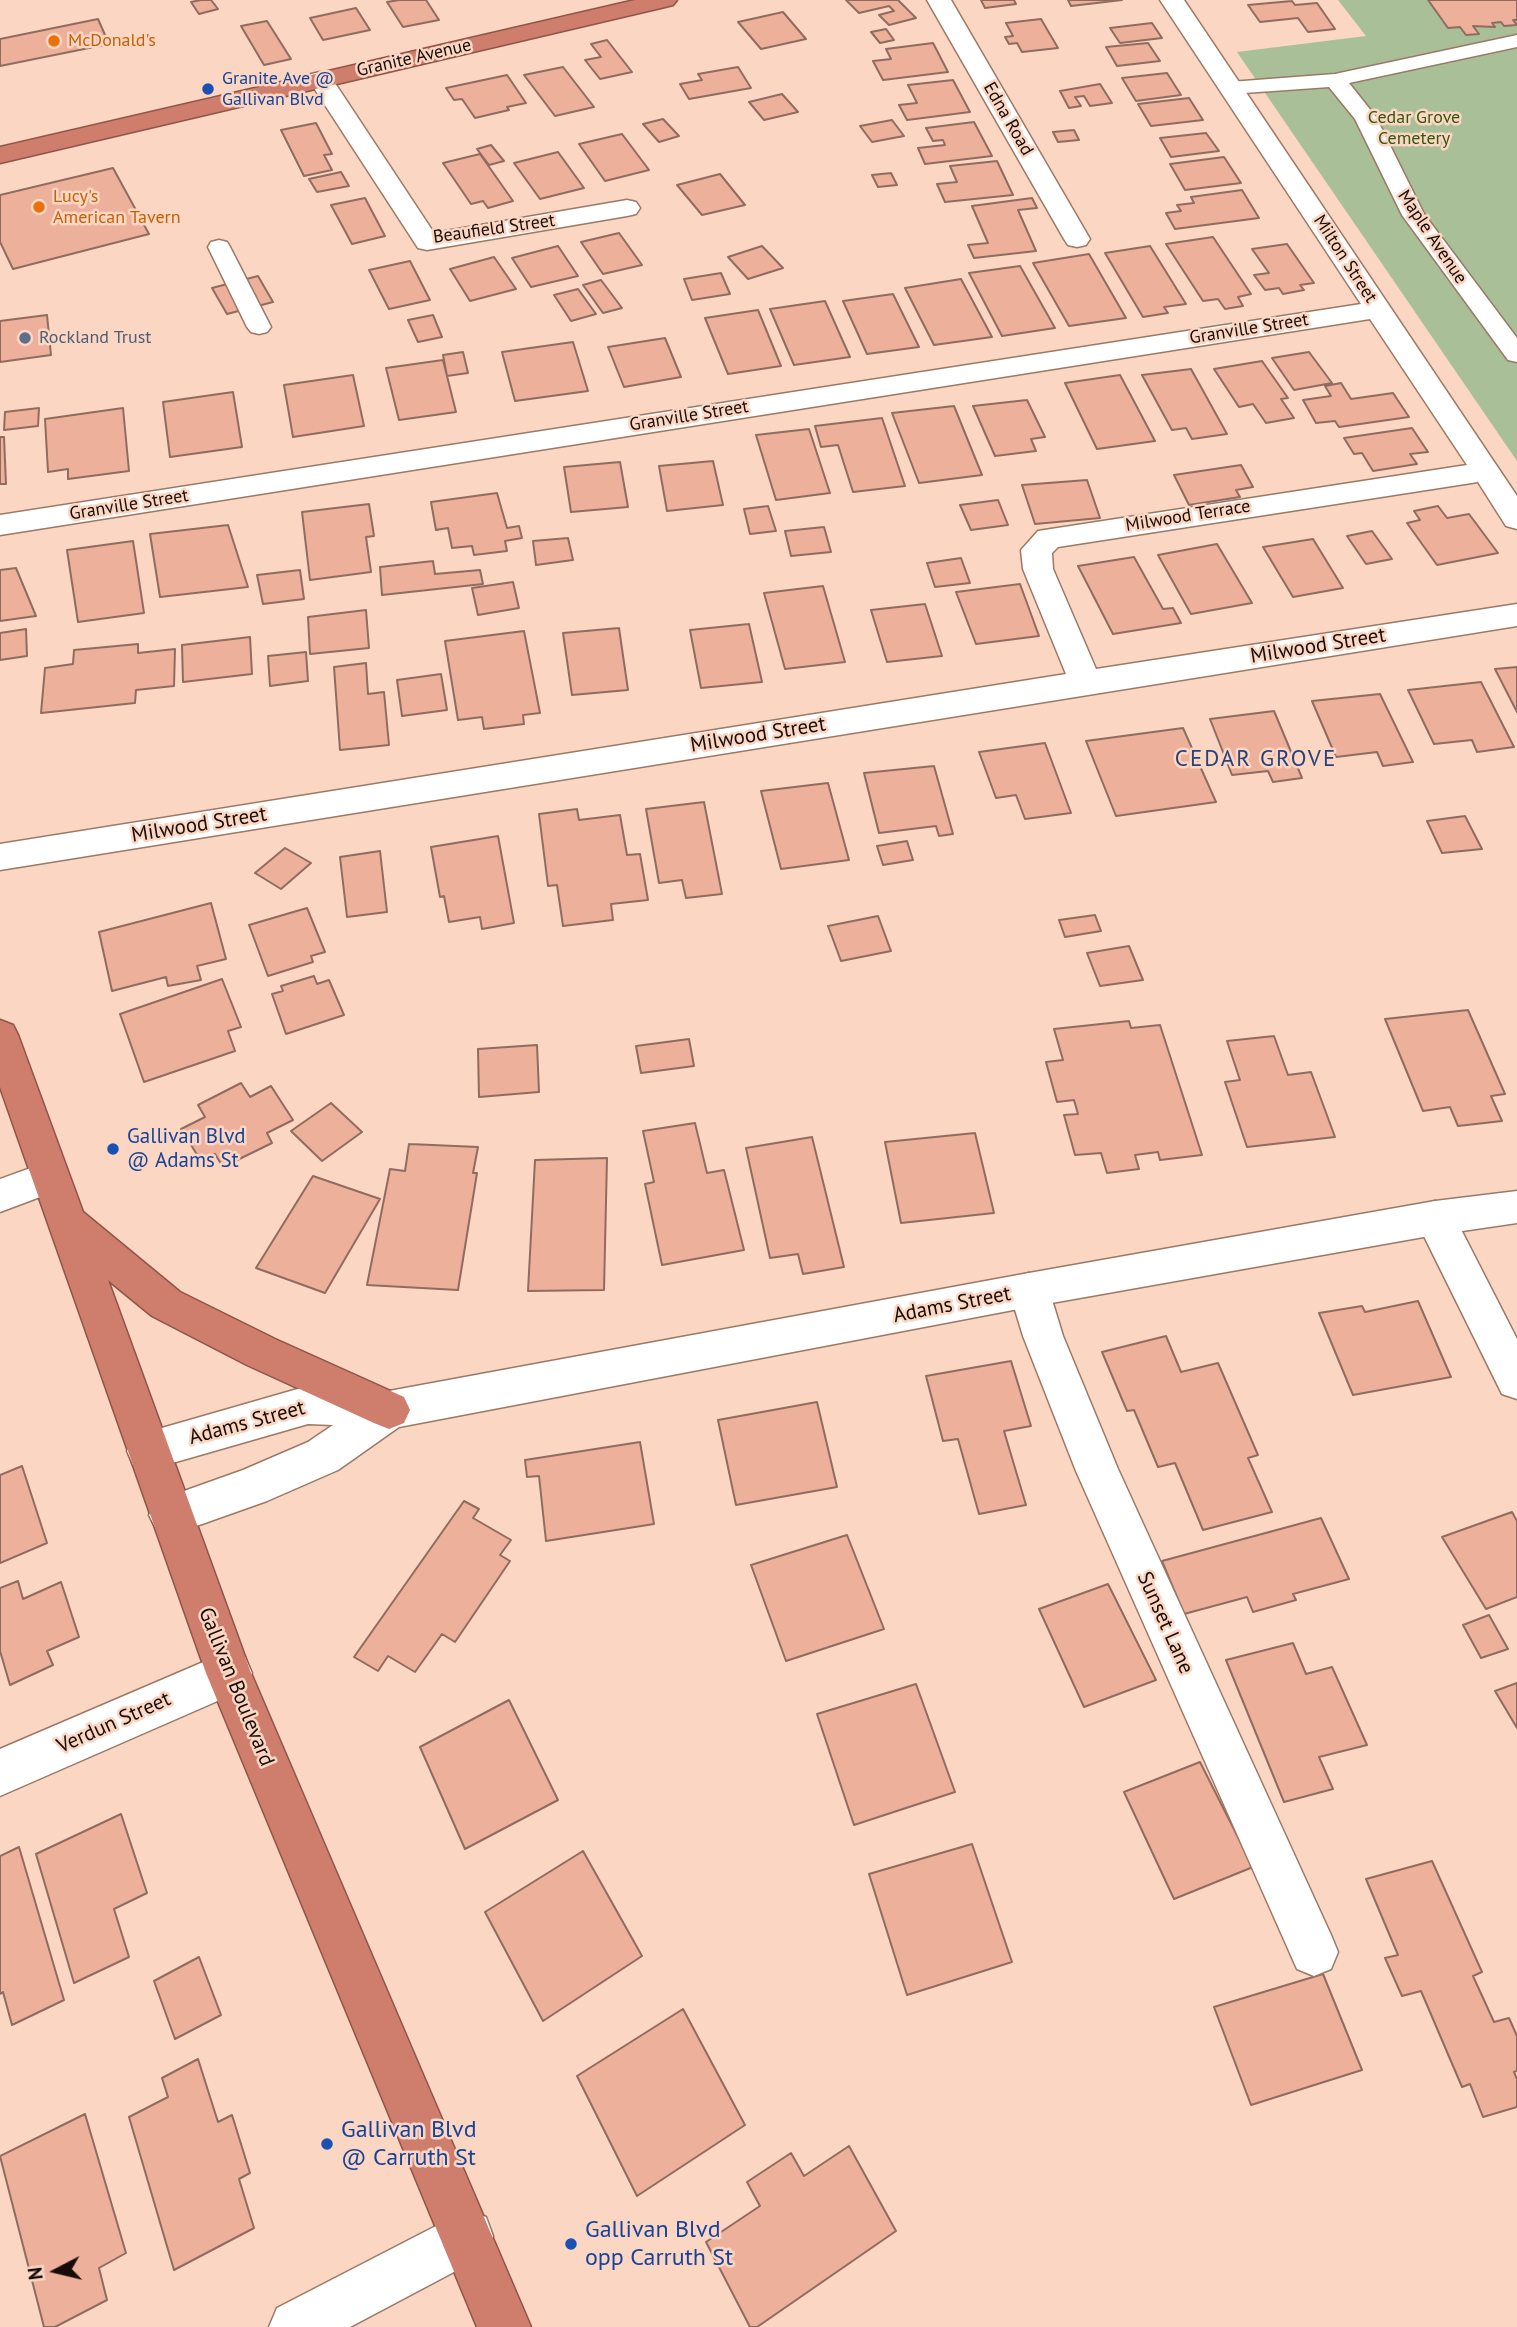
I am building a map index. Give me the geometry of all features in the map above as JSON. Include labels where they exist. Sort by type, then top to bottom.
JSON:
[{"type":"highway","name":"Granite Avenue","points":[[0,155],[665,0]]},
{"type":"highway","name":"Gallivan Boulevard","points":[[0,1035],[229,1673],[504,2327]]},
{"type":"highway","points":[[67,1222],[166,1304],[261,1352],[388,1410]]},
{"type":"street","name":"Edna Road","points":[[939,0],[1077,239]]},
{"type":"street","name":"Milton Street","points":[[1172,0],[1517,519]]},
{"type":"street","name":"Beaufield Street","points":[[320,79],[427,242],[627,208]]},
{"type":"street","name":"Granville Street","points":[[0,525],[1378,310]]},
{"type":"street","name":"Milwood Terrace","points":[[1085,682],[1038,569],[1036,550],[1049,538],[1485,472]]},
{"type":"street","name":"Milwood Street","points":[[0,858],[1085,682],[1517,615]]},
{"type":"street","points":[[0,1196],[50,1177]]},
{"type":"street","name":"Adams Street","points":[[148,1451],[308,1405],[388,1410],[1028,1290],[1517,1207]]},
{"type":"street","points":[[1435,1219],[1517,1381]]},
{"type":"street","name":"Sunset Lane","points":[[1028,1290],[1043,1336],[1108,1495],[1314,1952]]},
{"type":"street","name":"Adams Street","points":[[171,1515],[252,1487],[323,1457],[388,1410]]},
{"type":"street","name":"Verdun Street","points":[[0,1773],[229,1673]]},
{"type":"street","points":[[296,2327],[467,2236]]},
{"type":"lane","points":[[1230,88],[1335,80],[1517,41]]},
{"type":"lane","name":"Maple Avenue","points":[[1335,80],[1365,117],[1404,199],[1423,230],[1517,355]]},
{"type":"lane","points":[[219,247],[259,327]]},
{"type":"green space","name":"Cedar Grove Cemetery","points":[[1338,0],[1517,0],[1517,461],[1237,52],[1366,36]]},
{"type":"building","points":[[211,0],[218,9],[199,14],[191,2]]},
{"type":"building","points":[[426,0],[439,20],[403,27],[387,2]]},
{"type":"building","points":[[846,0],[898,0],[916,18],[889,25],[879,15],[894,11],[889,6],[859,13]]},
{"type":"building","points":[[981,0],[1014,0],[1016,4],[985,8]]},
{"type":"building","points":[[1068,0],[1122,0],[1071,6]]},
{"type":"building","points":[[1428,0],[1517,0],[1517,20],[1513,20],[1517,25],[1504,26],[1501,22],[1492,23],[1495,27],[1473,26],[1479,34],[1466,35],[1460,27],[1448,28]]},
{"type":"building","points":[[1292,1],[1295,5],[1317,3],[1335,29],[1308,32],[1298,18],[1260,22],[1248,5]]},
{"type":"building","points":[[356,8],[370,30],[323,40],[310,18]]},
{"type":"building","points":[[783,12],[806,39],[761,49],[738,22]]},
{"type":"building","name":"McDonald's","points":[[98,19],[109,44],[0,66],[0,39]]},
{"type":"building","points":[[1041,19],[1058,48],[1022,52],[1017,43],[1009,44],[1005,37],[1013,36],[1006,23]]},
{"type":"building","points":[[267,21],[291,59],[264,65],[241,26]]},
{"type":"building","points":[[1152,23],[1162,38],[1120,43],[1110,28]]},
{"type":"building","points":[[886,29],[894,40],[880,43],[871,32]]},
{"type":"building","points":[[607,40],[632,72],[600,79],[585,60],[601,57],[591,44]]},
{"type":"building","points":[[933,43],[948,72],[883,80],[873,61],[891,59],[886,49]]},
{"type":"building","points":[[1148,43],[1160,61],[1117,66],[1106,47]]},
{"type":"building","points":[[563,67],[594,107],[555,116],[524,75]]},
{"type":"building","points":[[738,67],[751,88],[689,99],[680,84],[702,80],[698,74]]},
{"type":"building","points":[[1167,73],[1181,95],[1136,101],[1122,78]]},
{"type":"building","points":[[507,75],[526,103],[475,118],[462,99],[454,100],[446,88]]},
{"type":"building","points":[[953,80],[970,112],[907,120],[899,105],[917,103],[908,85]]},
{"type":"building","points":[[1100,84],[1112,103],[1090,106],[1084,96],[1075,97],[1081,106],[1069,108],[1060,91]]},
{"type":"building","points":[[782,94],[798,112],[764,120],[749,102]]},
{"type":"building","points":[[1189,98],[1203,120],[1151,126],[1138,104]]},
{"type":"building","points":[[663,119],[679,136],[659,142],[643,124]]},
{"type":"building","points":[[892,120],[904,136],[872,142],[860,126]]},
{"type":"building","points":[[974,122],[992,156],[925,164],[918,148],[945,145],[943,140],[933,141],[926,128]]},
{"type":"building","points":[[316,123],[332,154],[324,155],[332,170],[304,176],[281,130]]},
{"type":"building","points":[[1074,130],[1079,140],[1058,142],[1053,132]]},
{"type":"building","points":[[1206,133],[1219,151],[1171,157],[1160,138]]},
{"type":"building","points":[[622,134],[649,170],[605,181],[579,144]]},
{"type":"building","points":[[491,145],[504,161],[489,165],[477,149]]},
{"type":"building","points":[[558,152],[584,188],[540,199],[514,163]]},
{"type":"building","points":[[480,154],[513,201],[488,208],[483,201],[471,204],[443,163]]},
{"type":"building","points":[[1224,157],[1241,183],[1185,190],[1170,164]]},
{"type":"building","points":[[997,161],[1013,195],[945,202],[937,184],[957,182],[950,166]]},
{"type":"building","points":[[113,168],[149,234],[13,269],[0,242],[0,195]]},
{"type":"building","points":[[341,172],[349,186],[317,192],[309,179]]},
{"type":"building","points":[[891,173],[897,185],[878,187],[872,175]]},
{"type":"building","points":[[720,174],[745,205],[702,215],[677,185]]},
{"type":"building","points":[[1242,190],[1259,218],[1175,229],[1166,213],[1181,211],[1177,205],[1194,203],[1191,197]]},
{"type":"building","points":[[365,198],[385,236],[352,244],[331,205]]},
{"type":"building","points":[[1032,198],[1037,208],[1018,210],[1036,251],[974,258],[968,245],[988,243],[972,206]]},
{"type":"building","points":[[619,233],[642,265],[603,274],[581,242]]},
{"type":"building","points":[[1213,237],[1251,294],[1238,297],[1243,306],[1225,309],[1218,299],[1203,301],[1166,244]]},
{"type":"building","points":[[1287,244],[1314,283],[1300,285],[1304,290],[1283,294],[1279,288],[1265,290],[1254,275],[1269,273],[1252,249]]},
{"type":"building","points":[[558,246],[578,276],[531,287],[512,258]]},
{"type":"building","points":[[762,246],[783,268],[748,279],[728,257]]},
{"type":"building","points":[[1150,246],[1186,304],[1164,307],[1168,313],[1143,317],[1105,253]]},
{"type":"building","points":[[1089,254],[1126,318],[1069,326],[1033,263]]},
{"type":"building","points":[[494,257],[516,289],[470,301],[450,269]]},
{"type":"building","points":[[410,261],[430,300],[389,309],[369,270]]},
{"type":"building","points":[[1020,266],[1055,328],[1002,336],[969,273]]},
{"type":"building","points":[[721,273],[730,294],[692,300],[684,279]]},
{"type":"building","points":[[258,276],[273,302],[227,314],[212,288]]},
{"type":"building","points":[[961,279],[992,337],[934,345],[905,288]]},
{"type":"building","points":[[601,280],[622,308],[603,313],[583,285]]},
{"type":"building","points":[[578,289],[596,314],[571,321],[554,295]]},
{"type":"building","points":[[893,294],[919,347],[867,354],[843,301]]},
{"type":"building","points":[[825,301],[850,357],[794,365],[770,309]]},
{"type":"building","points":[[758,310],[781,366],[728,374],[705,318]]},
{"type":"building","name":"Rockland Trust","points":[[47,315],[51,355],[0,362],[0,321]]},
{"type":"building","points":[[433,315],[442,337],[418,342],[408,320]]},
{"type":"building","points":[[665,338],[681,377],[624,387],[608,347]]},
{"type":"building","points":[[573,342],[588,391],[515,401],[502,352]]},
{"type":"building","points":[[463,352],[468,373],[447,376],[443,355]]},
{"type":"building","points":[[1309,352],[1332,383],[1294,390],[1272,358]]},
{"type":"building","points":[[443,360],[456,412],[399,420],[386,368]]},
{"type":"building","points":[[1262,361],[1288,398],[1281,399],[1294,418],[1266,423],[1253,404],[1239,407],[1214,369]]},
{"type":"building","points":[[1191,369],[1227,434],[1192,439],[1186,428],[1172,430],[1142,375]]},
{"type":"building","points":[[353,375],[364,426],[293,437],[284,385]]},
{"type":"building","points":[[1120,375],[1155,441],[1097,449],[1065,383]]},
{"type":"building","points":[[1341,383],[1351,399],[1393,393],[1409,417],[1339,427],[1335,421],[1316,423],[1303,400],[1331,396],[1325,386]]},
{"type":"building","points":[[233,392],[242,447],[170,457],[163,402]]},
{"type":"building","points":[[1027,400],[1045,437],[1031,439],[1036,451],[995,456],[973,406]]},
{"type":"building","points":[[954,406],[982,475],[919,483],[892,413]]},
{"type":"building","points":[[39,408],[38,426],[4,430],[5,412]]},
{"type":"building","points":[[123,408],[129,471],[68,479],[68,469],[48,472],[45,419]]},
{"type":"building","points":[[882,418],[905,486],[853,492],[838,445],[821,447],[815,426]]},
{"type":"building","points":[[1412,428],[1428,452],[1410,454],[1417,464],[1373,471],[1362,453],[1354,454],[1344,438]]},
{"type":"building","points":[[809,429],[830,493],[776,500],[756,435]]},
{"type":"building","points":[[0,437],[4,437],[6,484],[0,484]]},
{"type":"building","points":[[713,461],[723,505],[667,511],[659,466]]},
{"type":"building","points":[[620,462],[628,507],[571,512],[564,467]]},
{"type":"building","points":[[1241,465],[1253,487],[1236,490],[1240,497],[1189,505],[1174,475]]},
{"type":"building","points":[[1087,480],[1100,518],[1035,524],[1022,485]]},
{"type":"building","points":[[497,493],[507,528],[519,526],[522,538],[505,541],[507,551],[474,555],[472,546],[452,548],[448,528],[436,530],[431,502]]},
{"type":"building","points":[[998,500],[1008,525],[971,530],[960,505]]},
{"type":"building","points":[[369,504],[374,536],[366,537],[371,572],[310,580],[302,512]]},
{"type":"building","points":[[768,506],[776,531],[750,534],[744,509]]},
{"type":"building","points":[[1438,506],[1447,518],[1469,514],[1498,553],[1437,565],[1407,523],[1420,520],[1414,511]]},
{"type":"building","points":[[228,525],[248,587],[160,597],[150,534]]},
{"type":"building","points":[[824,527],[831,552],[791,556],[785,531]]},
{"type":"building","points":[[1372,531],[1392,559],[1366,564],[1347,536]]},
{"type":"building","points":[[568,538],[573,560],[536,565],[533,541]]},
{"type":"building","points":[[1313,539],[1343,588],[1293,597],[1263,547]]},
{"type":"building","points":[[133,541],[144,613],[78,622],[67,550]]},
{"type":"building","points":[[1217,544],[1252,603],[1191,614],[1158,555]]},
{"type":"building","points":[[1134,557],[1163,609],[1173,608],[1181,623],[1113,634],[1078,566]]},
{"type":"building","points":[[961,558],[970,583],[935,587],[927,563]]},
{"type":"building","points":[[433,561],[435,574],[480,570],[483,584],[382,595],[380,567]]},
{"type":"building","points":[[16,568],[36,616],[0,621],[0,570]]},
{"type":"building","points":[[300,570],[304,599],[263,604],[257,575]]},
{"type":"building","points":[[513,582],[519,608],[478,615],[472,588]]},
{"type":"building","points":[[1020,584],[1039,636],[976,644],[956,592]]},
{"type":"building","points":[[823,586],[845,662],[785,669],[764,593]]},
{"type":"building","points":[[925,604],[942,656],[887,662],[871,610]]},
{"type":"building","points":[[366,610],[369,648],[310,654],[308,617]]},
{"type":"building","points":[[749,624],[762,682],[701,688],[690,630]]},
{"type":"building","points":[[619,628],[628,690],[572,695],[563,633]]},
{"type":"building","points":[[26,629],[27,656],[0,660],[0,633]]},
{"type":"building","points":[[524,631],[540,713],[523,715],[524,724],[484,729],[482,717],[458,720],[445,641]]},
{"type":"building","points":[[250,637],[252,674],[183,682],[182,645]]},
{"type":"building","points":[[138,644],[138,653],[175,649],[174,686],[136,690],[135,703],[41,713],[45,668],[73,664],[74,650]]},
{"type":"building","points":[[306,652],[308,681],[270,686],[268,656]]},
{"type":"building","points":[[366,663],[368,694],[384,692],[389,745],[340,750],[334,667]]},
{"type":"building","points":[[1517,667],[1517,712],[1495,669]]},
{"type":"building","points":[[441,674],[447,710],[402,716],[397,680]]},
{"type":"building","points":[[1481,682],[1514,747],[1477,752],[1472,740],[1434,744],[1408,690]]},
{"type":"building","points":[[1380,694],[1413,762],[1383,766],[1377,752],[1336,757],[1312,701]]},
{"type":"building","points":[[1274,711],[1302,778],[1273,782],[1268,771],[1232,775],[1210,719]]},
{"type":"building","points":[[1183,728],[1216,802],[1116,816],[1086,741]]},
{"type":"building","points":[[1045,743],[1071,813],[1025,819],[1016,795],[996,798],[979,752]]},
{"type":"building","points":[[934,766],[953,834],[939,836],[936,826],[879,833],[864,773]]},
{"type":"building","points":[[828,783],[849,860],[781,869],[761,791]]},
{"type":"building","points":[[704,802],[722,894],[686,898],[682,880],[659,883],[646,809]]},
{"type":"building","points":[[577,809],[579,820],[620,815],[627,855],[640,854],[648,900],[611,904],[613,920],[563,926],[557,885],[548,886],[539,814]]},
{"type":"building","points":[[1465,816],[1482,849],[1442,853],[1427,821]]},
{"type":"building","points":[[498,836],[514,923],[482,929],[480,917],[449,922],[444,896],[440,897],[431,847]]},
{"type":"building","points":[[907,841],[913,860],[883,865],[877,846]]},
{"type":"building","points":[[285,848],[311,863],[281,889],[255,873]]},
{"type":"building","points":[[380,851],[387,912],[347,917],[340,857]]},
{"type":"building","points":[[211,903],[226,959],[197,966],[201,980],[168,986],[166,977],[112,991],[99,932]]},
{"type":"building","points":[[307,908],[325,952],[311,956],[313,962],[268,976],[249,925]]},
{"type":"building","points":[[1095,915],[1101,931],[1065,937],[1059,920]]},
{"type":"building","points":[[878,916],[891,951],[841,961],[828,926]]},
{"type":"building","points":[[1129,946],[1143,980],[1100,986],[1087,953]]},
{"type":"building","points":[[314,976],[317,984],[329,980],[344,1015],[286,1034],[272,994],[283,991],[281,986]]},
{"type":"building","points":[[222,979],[241,1027],[228,1031],[235,1051],[144,1082],[120,1014]]},
{"type":"building","points":[[1468,1010],[1505,1094],[1491,1096],[1502,1121],[1458,1126],[1450,1107],[1423,1111],[1385,1019]]},
{"type":"building","points":[[1129,1021],[1131,1028],[1160,1025],[1202,1155],[1160,1160],[1158,1152],[1135,1155],[1139,1169],[1107,1173],[1101,1153],[1075,1155],[1064,1115],[1078,1114],[1074,1100],[1057,1102],[1046,1062],[1063,1060],[1054,1029]]},
{"type":"building","points":[[1274,1036],[1288,1075],[1311,1072],[1335,1137],[1247,1147],[1225,1082],[1240,1080],[1227,1041]]},
{"type":"building","points":[[689,1039],[694,1066],[641,1073],[636,1046]]},
{"type":"building","points":[[537,1045],[539,1092],[479,1097],[478,1049]]},
{"type":"building","points":[[241,1083],[250,1097],[271,1086],[293,1120],[267,1133],[272,1143],[223,1167],[215,1154],[201,1161],[181,1129],[205,1117],[198,1105]]},
{"type":"building","points":[[331,1103],[362,1132],[322,1161],[291,1131]]},
{"type":"building","points":[[695,1123],[707,1173],[724,1170],[744,1250],[662,1265],[645,1184],[654,1182],[643,1131]]},
{"type":"building","points":[[975,1133],[994,1213],[901,1223],[885,1142]]},
{"type":"building","points":[[812,1137],[844,1267],[803,1274],[798,1254],[770,1258],[746,1148]]},
{"type":"building","points":[[409,1144],[478,1147],[473,1173],[477,1173],[458,1290],[367,1285],[390,1169],[405,1171]]},
{"type":"building","points":[[607,1158],[604,1290],[528,1291],[535,1160]]},
{"type":"building","points":[[313,1176],[380,1199],[325,1293],[256,1268]]},
{"type":"building","points":[[1418,1301],[1451,1377],[1353,1395],[1319,1313],[1362,1306],[1365,1312]]},
{"type":"building","points":[[1166,1336],[1181,1372],[1218,1363],[1258,1455],[1248,1458],[1272,1512],[1203,1530],[1175,1463],[1158,1467],[1134,1410],[1127,1411],[1102,1352]]},
{"type":"building","points":[[1011,1361],[1031,1426],[1004,1431],[1026,1505],[979,1514],[958,1439],[943,1441],[926,1376]]},
{"type":"building","points":[[817,1402],[837,1487],[736,1505],[718,1420]]},
{"type":"building","points":[[640,1442],[654,1524],[546,1541],[539,1476],[527,1477],[525,1460]]},
{"type":"building","points":[[22,1466],[47,1543],[0,1563],[0,1475]]},
{"type":"building","points":[[464,1501],[479,1509],[473,1518],[511,1540],[500,1555],[510,1561],[455,1642],[442,1634],[415,1672],[388,1656],[378,1671],[354,1657]]},
{"type":"building","points":[[1512,1512],[1517,1521],[1517,1597],[1486,1609],[1442,1537]]},
{"type":"building","points":[[1321,1518],[1349,1579],[1293,1594],[1296,1600],[1253,1612],[1247,1597],[1184,1614],[1162,1561]]},
{"type":"building","points":[[847,1535],[884,1629],[786,1661],[751,1565]]},
{"type":"building","points":[[18,1581],[23,1599],[61,1582],[79,1637],[47,1651],[53,1665],[10,1685],[0,1651],[0,1588]]},
{"type":"building","points":[[1108,1584],[1156,1680],[1084,1707],[1039,1609]]},
{"type":"building","points":[[1489,1615],[1508,1649],[1481,1658],[1463,1625]]},
{"type":"building","points":[[1293,1643],[1306,1674],[1332,1667],[1367,1745],[1319,1757],[1333,1789],[1284,1802],[1226,1660]]},
{"type":"building","points":[[1517,1683],[1517,1728],[1495,1691]]},
{"type":"building","points":[[916,1684],[955,1792],[854,1825],[817,1714]]},
{"type":"building","points":[[509,1700],[558,1800],[465,1849],[420,1747]]},
{"type":"building","points":[[1200,1762],[1253,1867],[1174,1899],[1124,1792]]},
{"type":"building","points":[[121,1814],[147,1893],[114,1909],[129,1957],[74,1983],[36,1854]]},
{"type":"building","points":[[972,1844],[1012,1962],[907,1995],[869,1874]]},
{"type":"building","points":[[19,1847],[64,2000],[12,2025],[3,1992],[0,1994],[0,1856]]},
{"type":"building","points":[[583,1851],[642,1956],[543,2021],[485,1912]]},
{"type":"building","points":[[1432,1861],[1482,1972],[1473,1976],[1494,2022],[1509,2018],[1517,2036],[1517,2071],[1514,2072],[1517,2079],[1517,2107],[1483,2117],[1470,2084],[1462,2087],[1421,1991],[1402,1996],[1385,1958],[1398,1955],[1366,1879]]},
{"type":"building","points":[[199,1957],[221,2015],[175,2039],[154,1981]]},
{"type":"building","points":[[1323,1974],[1362,2070],[1251,2105],[1214,2007]]},
{"type":"building","points":[[683,2009],[745,2125],[637,2196],[577,2076]]},
{"type":"building","points":[[198,2059],[218,2122],[232,2115],[250,2173],[239,2179],[254,2228],[174,2270],[129,2117],[168,2097],[162,2078]]},
{"type":"building","points":[[85,2114],[126,2253],[99,2268],[107,2300],[55,2327],[44,2327],[0,2156]]},
{"type":"building","points":[[849,2146],[896,2231],[757,2327],[750,2327],[706,2242],[760,2206],[747,2182],[791,2153],[804,2176]]},
{"type":"place","name":"McDonald's","points":[[54,41]]},
{"type":"place","name":"Granite Ave @ Gallivan Blvd","points":[[208,89]]},
{"type":"place","name":"Lucy's American Tavern","points":[[39,207]]},
{"type":"place","name":"Rockland Trust","points":[[25,338]]},
{"type":"place","name":"Gallivan Blvd @ Adams St","points":[[113,1149]]},
{"type":"place","name":"Gallivan Blvd @ Carruth St","points":[[327,2144]]},
{"type":"place","name":"Gallivan Blvd opp Carruth St","points":[[571,2244]]},
{"type":"district","name":"CEDAR GROVE","points":[[1256,759]]}]
